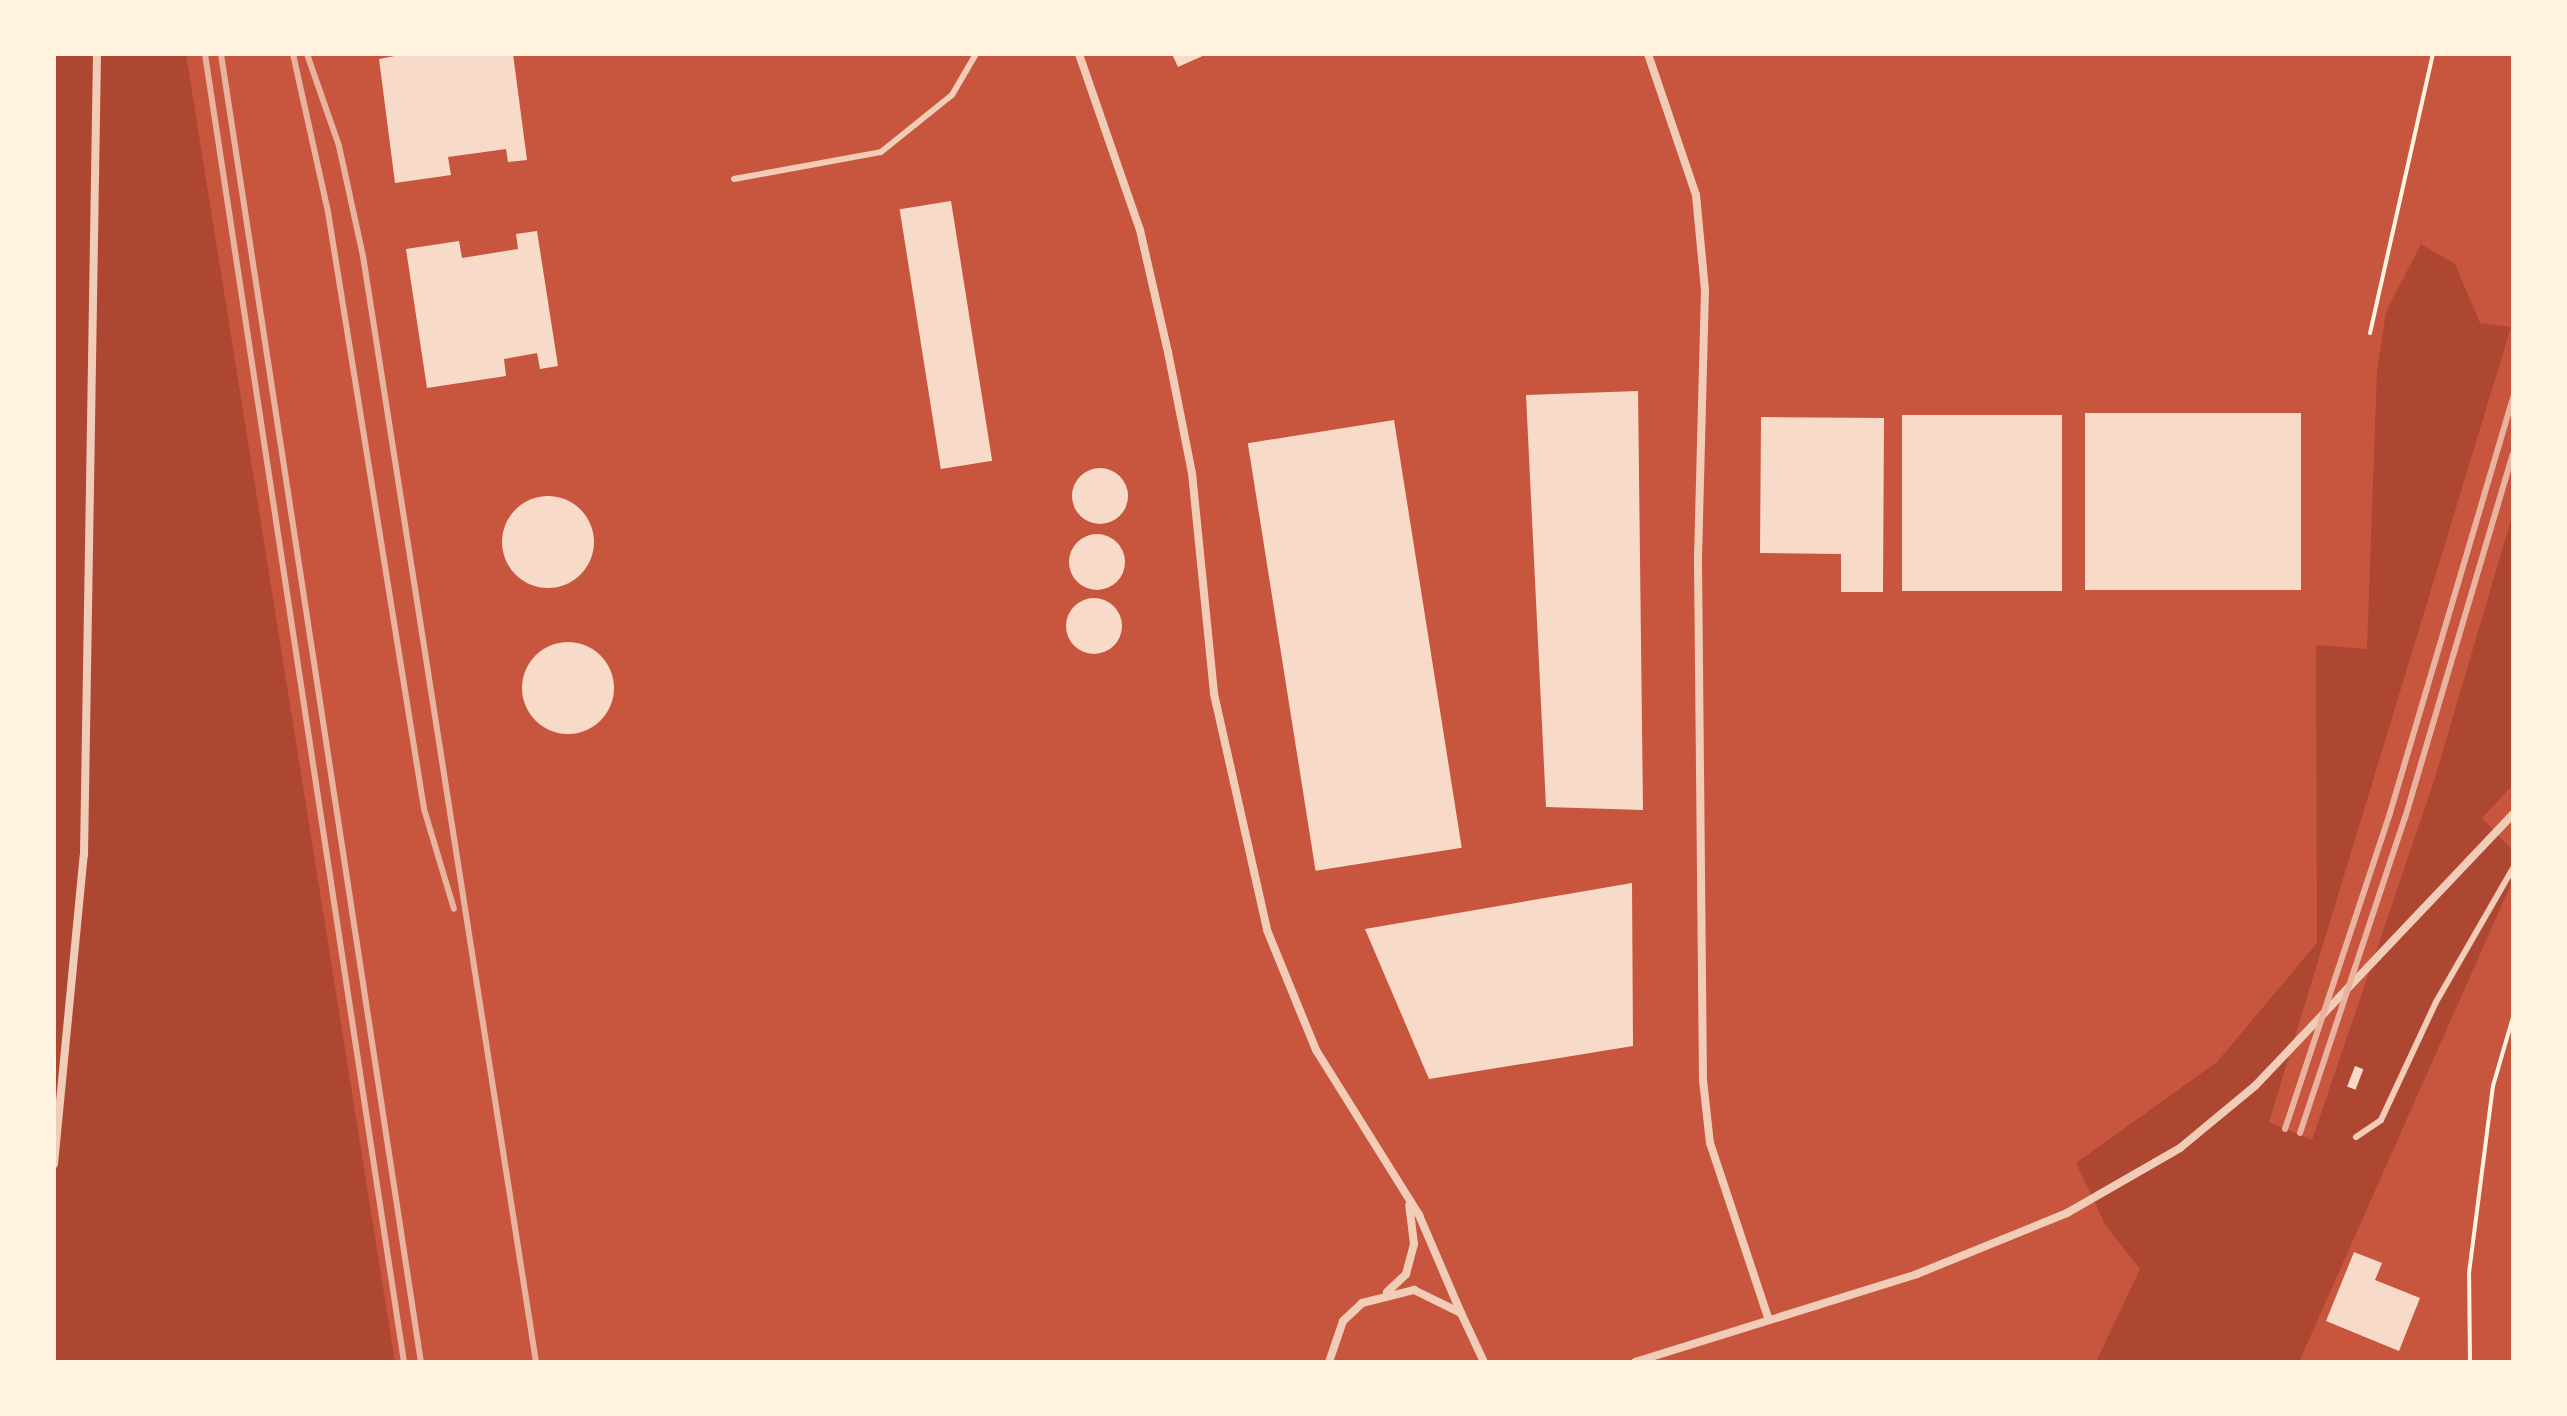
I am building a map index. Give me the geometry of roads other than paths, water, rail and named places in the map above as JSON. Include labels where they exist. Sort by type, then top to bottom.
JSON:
[{"type":"street","points":[[54,1164],[84,855],[97,54]]},
{"type":"street","points":[[1079,54],[1140,230],[1168,352],[1192,473],[1214,694],[1260,905],[1316,1050],[1394,1171],[1485,1362]]},
{"type":"street","points":[[1648,54],[1696,195],[1705,290],[1698,561],[1703,1080],[1710,1143],[1768,1317]]},
{"type":"street","points":[[1635,1362],[1768,1317],[1917,1274],[2054,1219],[2180,1148],[2255,1086],[2513,814]]},
{"type":"street","points":[[1329,1362],[1343,1321],[1387,1292],[1406,1274],[1414,1244],[1413,1215],[1394,1171]]},
{"type":"street","points":[[1387,1292],[1414,1290],[1461,1313]]},
{"type":"lane","points":[[734,179],[881,152],[952,95],[976,54]]},
{"type":"lane","points":[[2356,1137],[2381,1120],[2436,1002],[2513,868]]},
{"type":"railway","points":[[205,54],[404,1362]]},
{"type":"railway","points":[[221,54],[421,1362]]},
{"type":"railway","points":[[293,54],[328,212],[424,809],[454,909]]},
{"type":"railway","points":[[307,54],[339,146],[363,256],[536,1362]]},
{"type":"railway","points":[[2285,1129],[2390,813],[2513,397]]},
{"type":"railway","points":[[2300,1133],[2405,818],[2513,454]]}]
